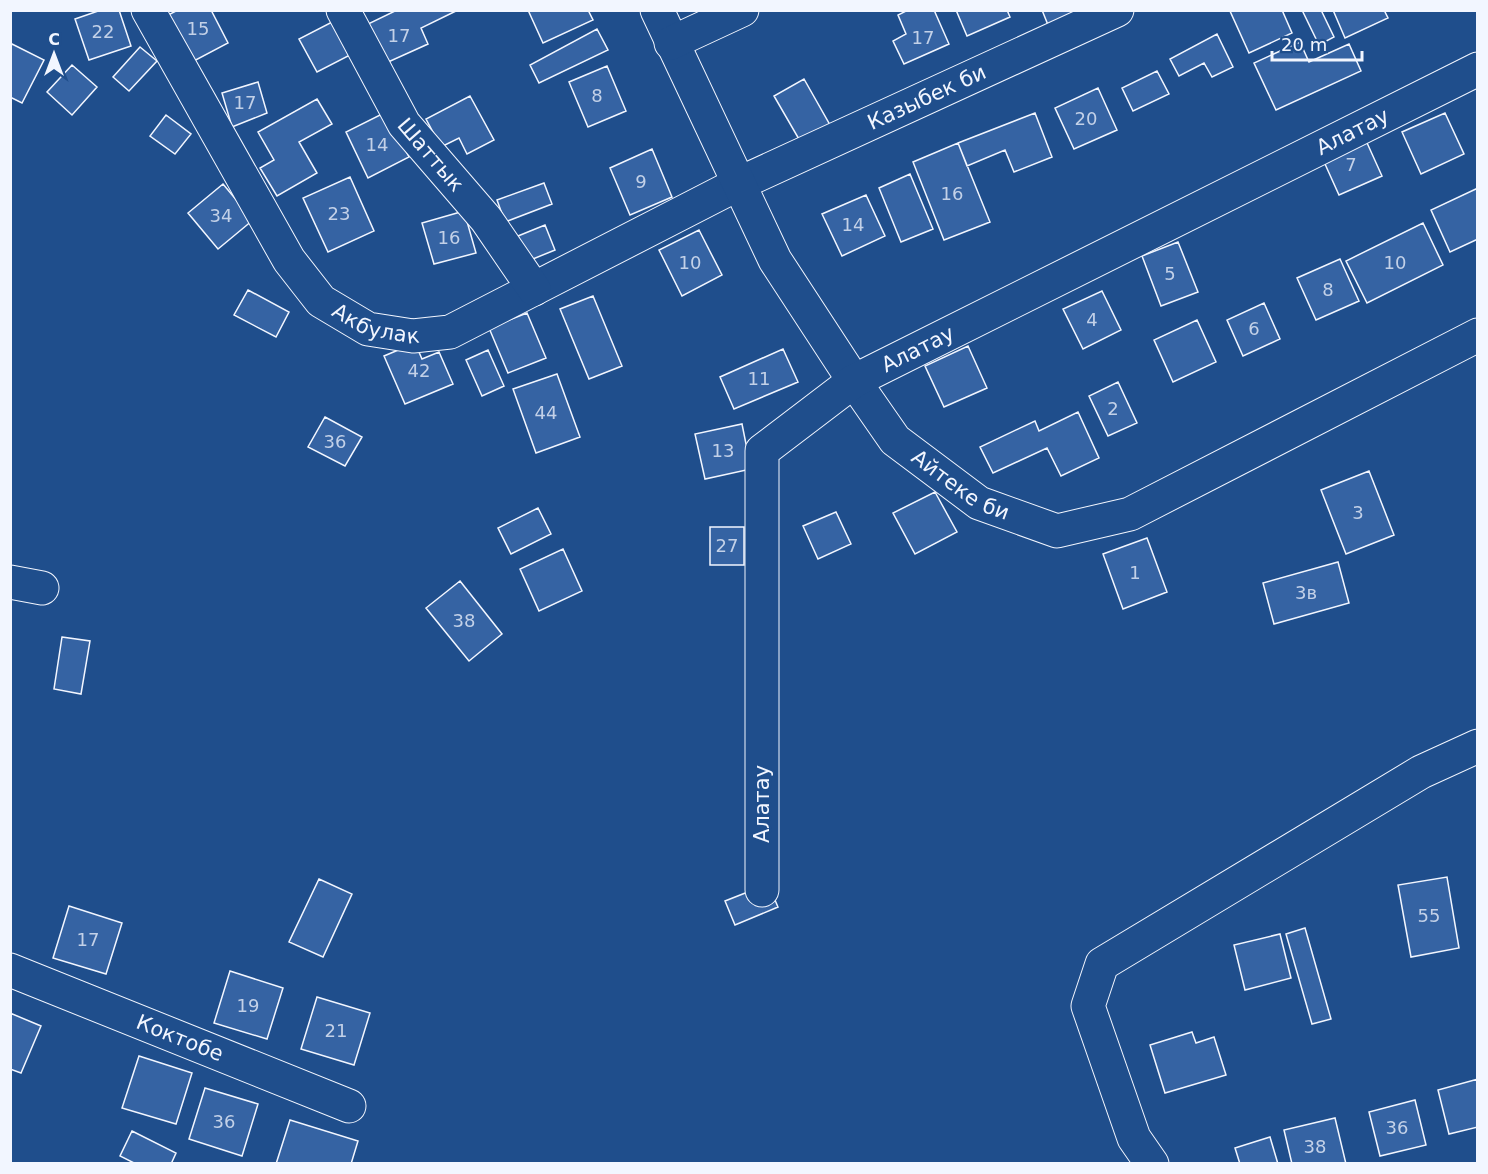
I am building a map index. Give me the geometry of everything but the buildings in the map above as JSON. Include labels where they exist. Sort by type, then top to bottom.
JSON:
[{"type":"street","name":"Акбулак","points":[[148,10],[289,260],[321,301],[368,329],[413,336],[450,332],[738,184]]},
{"type":"street","name":"Шаттык","points":[[343,10],[404,124],[486,219],[534,289]]},
{"type":"street","name":"Айтеке би","points":[[657,10],[775,260],[854,381],[896,440],[980,503],[1057,531],[1130,514],[1478,335]]},
{"type":"street","points":[[671,43],[742,10]]},
{"type":"street","name":"Казыбек би","points":[[738,184],[1116,10]]},
{"type":"street","name":"Алатау","points":[[762,890],[762,451],[854,381],[1478,69]]},
{"type":"street","points":[[10,582],[42,588]]},
{"type":"street","points":[[1152,1164],[1134,1138],[1088,1006],[1102,964],[1421,772],[1478,746]]},
{"type":"street","name":"Коктобе","points":[[10,970],[349,1106]]}]
